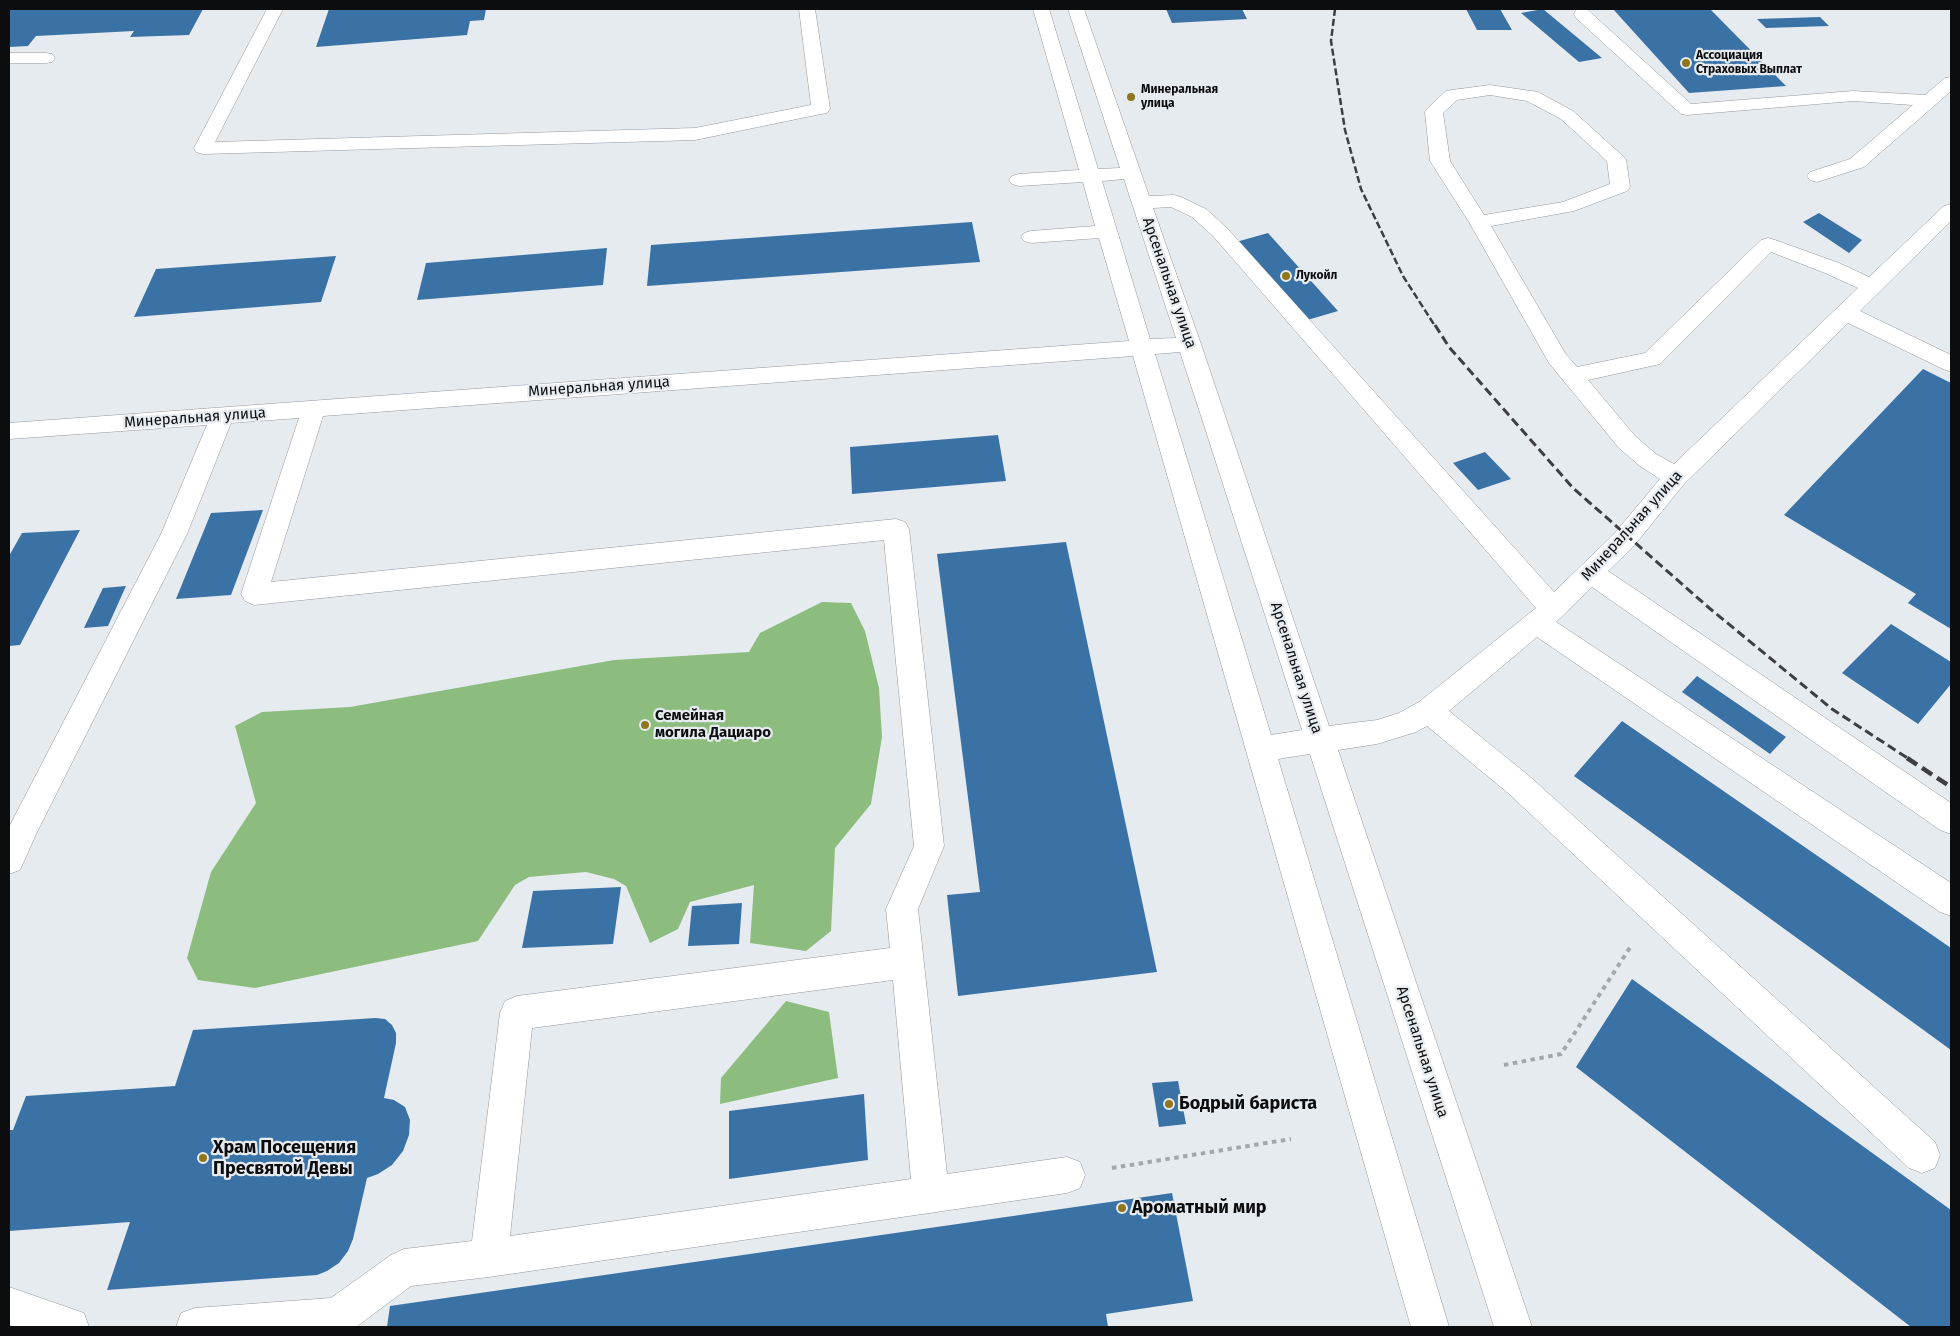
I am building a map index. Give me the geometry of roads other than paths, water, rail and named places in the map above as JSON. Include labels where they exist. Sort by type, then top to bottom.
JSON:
[{"type":"street","points":[[275,9],[203,148],[695,134],[821,109],[807,9]]},
{"type":"street","points":[[1041,9],[1261,749],[1430,1327]]},
{"type":"street","name":"Арсенальная улица","points":[[1076,9],[1190,344],[1512,1327]]},
{"type":"street","points":[[1582,14],[1688,110],[1854,96],[1928,101]]},
{"type":"street","points":[[9,58],[46,58]]},
{"type":"street","points":[[1817,176],[1857,163],[1951,82]]},
{"type":"street","points":[[1479,222],[1567,207],[1620,187],[1616,159],[1567,114],[1532,96],[1490,90],[1452,95],[1434,112],[1440,161],[1479,222],[1557,358],[1627,442],[1648,460],[1676,477]]},
{"type":"street","points":[[1018,180],[1132,173]]},
{"type":"street","points":[[1142,202],[1174,200],[1199,213],[1220,232],[1545,616],[1951,901]]},
{"type":"street","name":"Минеральная улица","points":[[1261,749],[1320,742],[1377,732],[1406,723],[1429,711],[1545,616],[1590,573],[1623,541],[1676,477],[1951,210]]},
{"type":"street","points":[[1031,237],[1107,231]]},
{"type":"street","points":[[1572,376],[1652,359],[1768,244],[1832,268],[1873,287]]},
{"type":"street","points":[[1846,313],[1951,364]]},
{"type":"street","name":"Минеральная улица","points":[[9,431],[1190,344]]},
{"type":"street","points":[[314,409],[254,594],[896,529],[929,846],[902,909],[931,1194]]},
{"type":"street","points":[[9,860],[17,823],[174,534],[223,416]]},
{"type":"street","points":[[1590,573],[1951,820]]},
{"type":"street","points":[[1429,711],[1518,784],[1922,1155]]},
{"type":"street","points":[[489,1258],[517,1013],[908,962]]},
{"type":"street","points":[[195,1327],[338,1318],[404,1268],[489,1258],[1067,1176]]},
{"type":"street","points":[[9,1306],[70,1327]]},
{"type":"railway","points":[[1335,9],[1331,41],[1345,130],[1361,189],[1403,276],[1435,326]]},
{"type":"railway","points":[[1435,325],[1449,347],[1573,488],[1708,607],[1832,709],[1909,759]]},
{"type":"railway","points":[[1907,758],[1951,787]]},
{"type":"place","name":"Ассоциация Страховых Выплат","points":[[1686,63]]},
{"type":"place","name":"Минеральная улица","points":[[1131,97]]},
{"type":"place","name":"Лукойл","points":[[1286,276]]},
{"type":"place","name":"Семейная могила Дациаро","points":[[645,725]]},
{"type":"place","name":"Бодрый бариста","points":[[1169,1104]]},
{"type":"place","name":"Храм Посещения Пресвятой Девы","points":[[203,1158]]},
{"type":"place","name":"Ароматный мир","points":[[1122,1208]]}]
